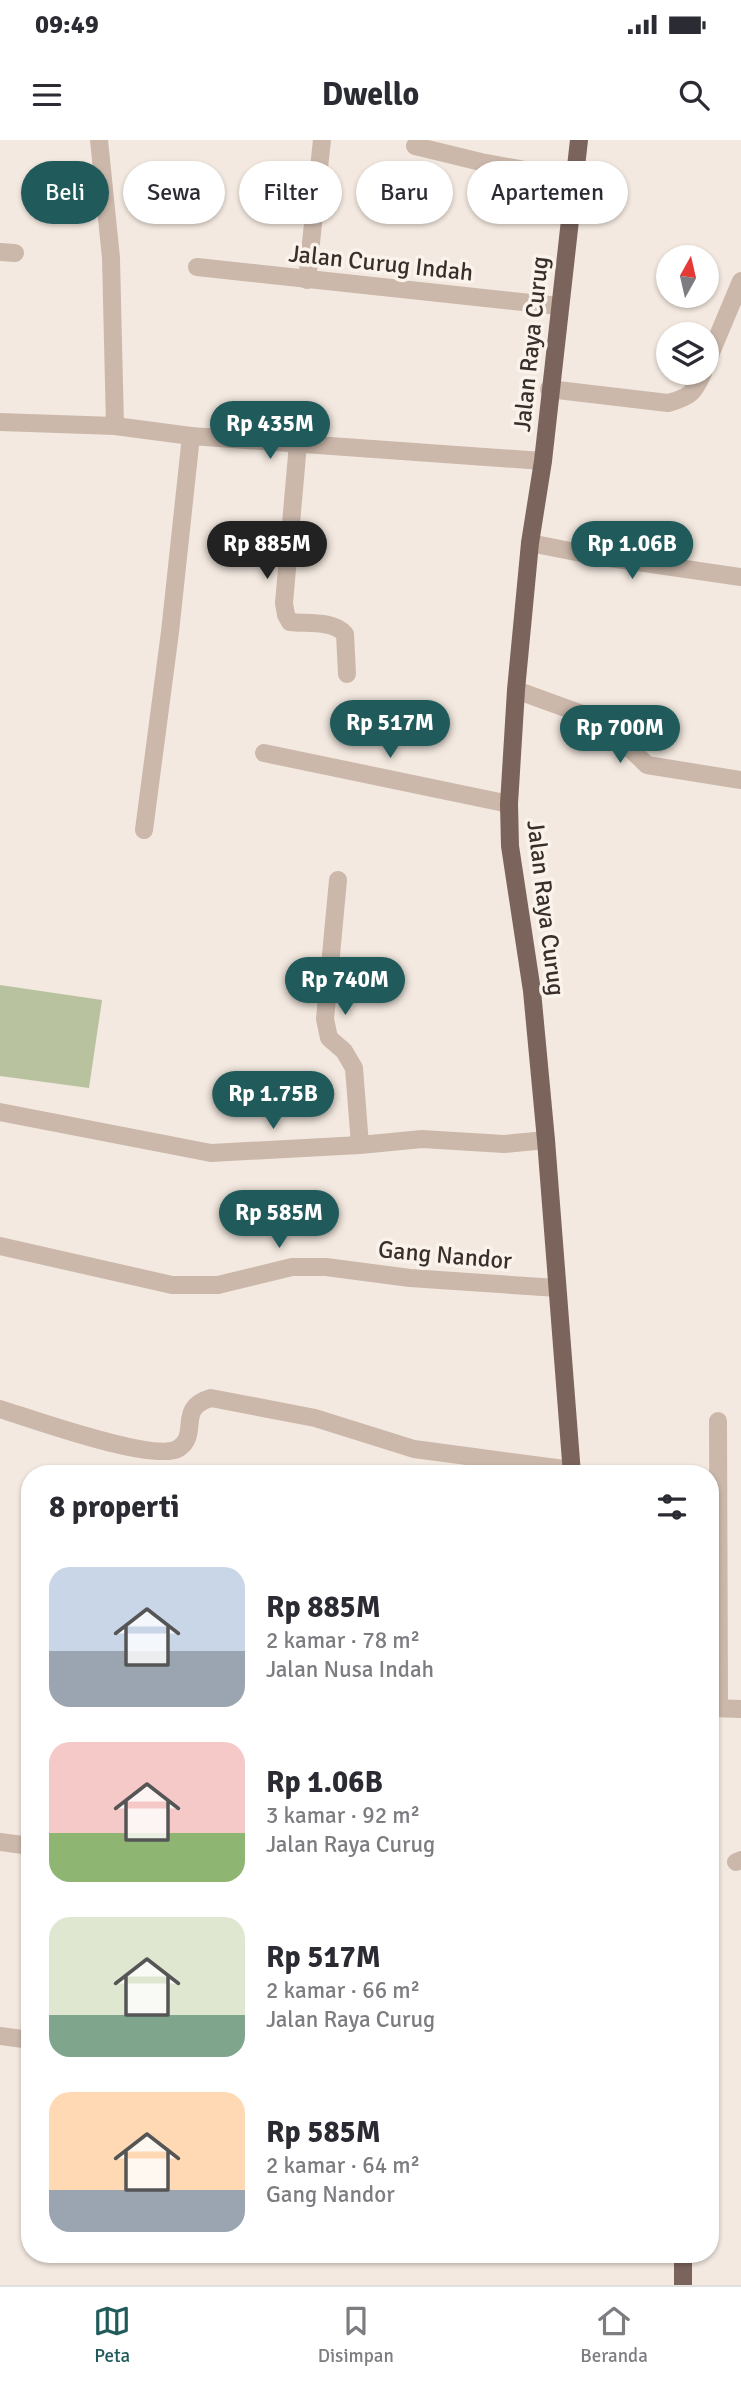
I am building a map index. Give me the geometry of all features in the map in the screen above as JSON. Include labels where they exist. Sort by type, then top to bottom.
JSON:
[{"type":"main road","name":"Jalan Raya Curug","points":[[576,161],[579,140]]},
{"type":"main road","name":"Jalan Raya Curug","points":[[569,224],[543,461],[530,543],[516,690],[509,804],[510,846],[532,991],[571,1465]]},
{"type":"main road","points":[[683,2263],[683,2285]]},
{"type":"street","points":[[99,140],[111,258],[115,426]]},
{"type":"street","points":[[307,280],[323,140]]},
{"type":"street","points":[[415,146],[477,161]]},
{"type":"street","name":"Jalan Curug Indah","points":[[197,267],[559,306]]},
{"type":"street","points":[[719,333],[741,281]]},
{"type":"street","points":[[550,389],[668,402],[685,398],[698,385]]},
{"type":"street","points":[[0,422],[115,426],[191,436],[543,461]]},
{"type":"street","points":[[144,830],[170,632],[191,436]]},
{"type":"street","points":[[298,444],[284,603],[286,615],[290,622],[341,629],[345,634],[348,674]]},
{"type":"street","points":[[530,543],[596,556],[741,577]]},
{"type":"street","points":[[516,690],[606,725],[648,765],[741,780]]},
{"type":"street","points":[[264,753],[509,804]]},
{"type":"street","points":[[338,880],[326,1019],[329,1038],[344,1051],[354,1068],[360,1145]]},
{"type":"street","points":[[0,1112],[211,1153],[422,1139],[504,1144],[546,1140]]},
{"type":"street","name":"Gang Nandor","points":[[0,1246],[172,1285],[218,1285],[292,1267],[326,1267],[410,1278],[557,1288]]},
{"type":"street","points":[[0,1409],[83,1436],[169,1452],[186,1442],[191,1410],[200,1401],[211,1398],[315,1418],[414,1449],[524,1465]]},
{"type":"street","points":[[718,1421],[718,1465]]},
{"type":"street","points":[[719,1708],[741,1709]]},
{"type":"street","points":[[0,1842],[21,1845]]},
{"type":"street","points":[[0,2036],[21,2039]]},
{"type":"green space","points":[[0,985],[102,1000],[89,1088],[0,1076]]}]
